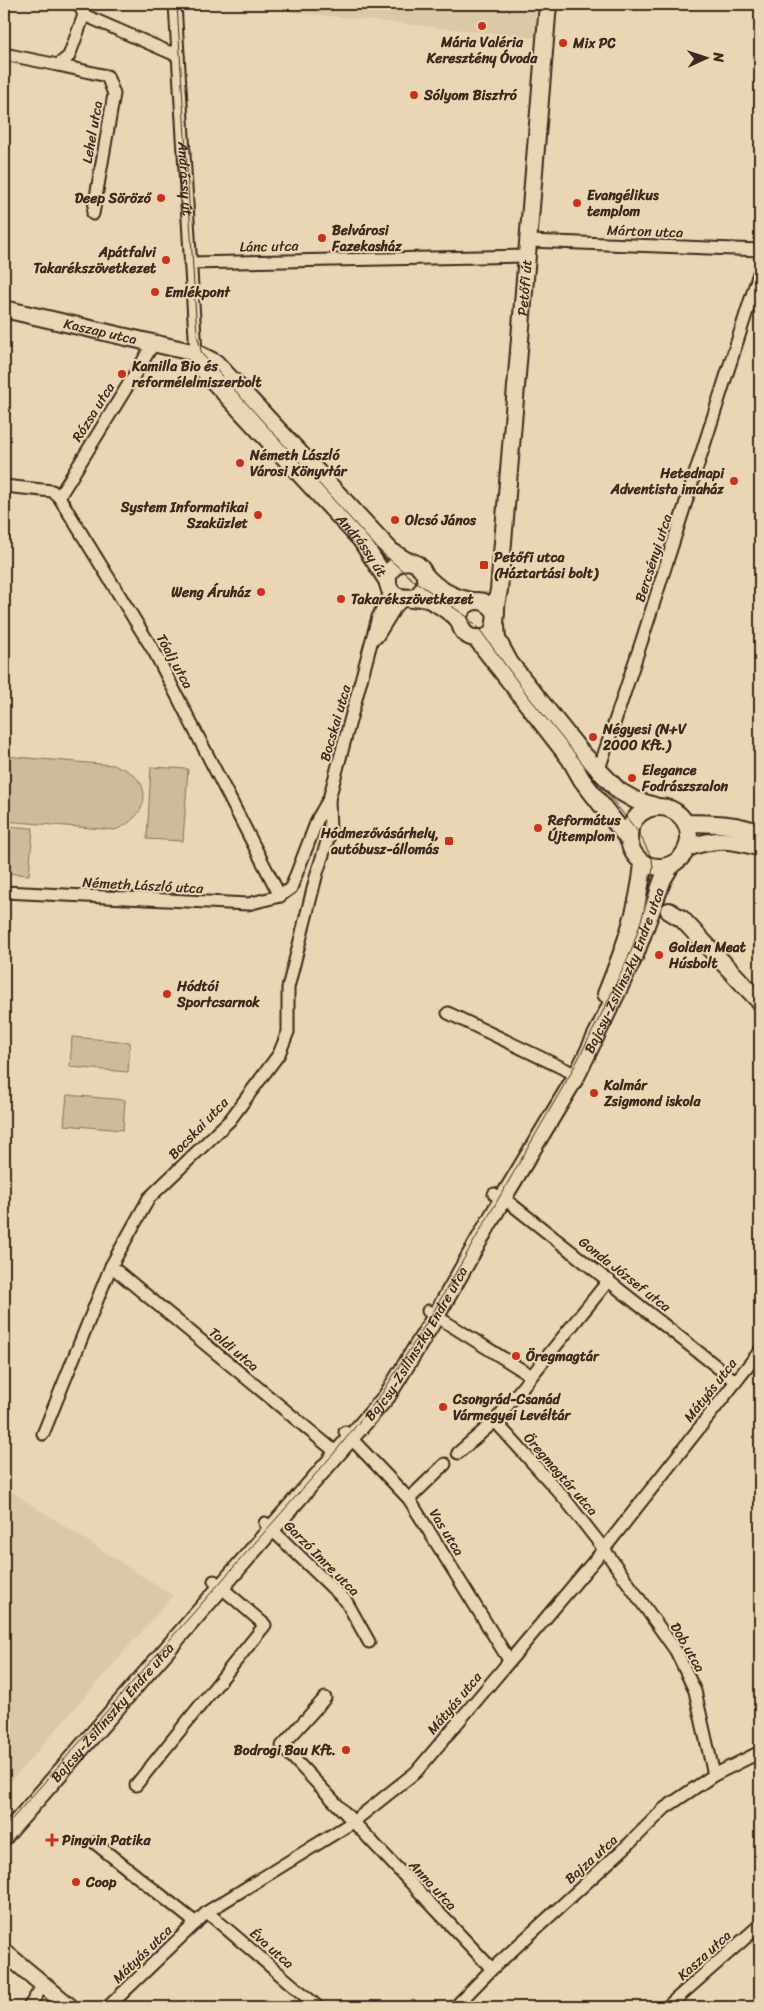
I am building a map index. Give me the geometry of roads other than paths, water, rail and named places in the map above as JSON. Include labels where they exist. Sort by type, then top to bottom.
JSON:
[{"type":"street","points":[[78,4],[84,15],[178,56]]},
{"type":"street","name":"Andrássy út","points":[[175,4],[196,352],[204,370],[361,540],[388,585]]},
{"type":"street","name":"Petőfi út","points":[[496,620],[548,4]]},
{"type":"street","points":[[4,54],[58,64],[69,56],[84,15]]},
{"type":"street","name":"Lehel utca","points":[[58,64],[107,76],[114,94],[93,214]]},
{"type":"street","name":"Márton utca","points":[[528,249],[760,250]]},
{"type":"street","name":"Lánc utca","points":[[190,263],[528,249]]},
{"type":"street","name":"Bercsényi utca","points":[[599,769],[760,270]]},
{"type":"street","name":"Kaszap utca","points":[[4,309],[196,352]]},
{"type":"street","name":"Rózsa utca","points":[[59,497],[154,344]]},
{"type":"street","name":"Andrássy út","points":[[196,352],[216,363],[392,551],[407,561]]},
{"type":"street","points":[[4,486],[52,491],[59,497]]},
{"type":"street","name":"Tóalj utca","points":[[59,497],[155,653],[280,896]]},
{"type":"street","points":[[628,839],[476,638],[464,633],[459,620],[424,598],[407,599],[398,597],[388,585],[391,569],[401,562],[407,561],[418,565],[431,582],[458,599],[489,604],[496,620],[497,639],[510,663],[580,751],[619,791],[635,800],[655,806],[664,806],[681,815],[686,824],[689,840],[687,848],[672,864],[663,867],[653,867],[643,863],[630,848],[628,839],[631,823],[637,815],[655,806]]},
{"type":"street","name":"Petőfi út","points":[[475,601],[488,592],[501,571]]},
{"type":"street","points":[[407,599],[422,592],[425,575]]},
{"type":"street","name":"Bocskai utca","points":[[280,896],[292,888],[318,818],[329,799],[378,617],[388,598],[388,585]]},
{"type":"street","name":"Bocskai utca","points":[[369,655],[395,608],[407,599]]},
{"type":"street","points":[[459,620],[462,609],[475,601]]},
{"type":"street","points":[[476,638],[488,636],[496,620]]},
{"type":"street","name":"Bocskai utca","points":[[43,1434],[111,1266],[149,1198],[230,1120],[279,1054],[288,1032],[288,988],[317,873],[330,833],[329,799]]},
{"type":"street","points":[[686,824],[738,825],[757,840]]},
{"type":"street","points":[[687,848],[708,840],[757,840]]},
{"type":"street","name":"Bajcsy-Zsilinszky Endre utca","points":[[571,1073],[619,962],[638,900],[643,863]]},
{"type":"street","name":"Bajcsy-Zsilinszky Endre utca","points":[[4,1820],[217,1584],[348,1435],[432,1314],[571,1073],[662,907],[663,879],[672,864]]},
{"type":"street","name":"Németh László utca","points":[[4,892],[248,904],[280,896]]},
{"type":"street","points":[[662,907],[682,919],[760,1002]]},
{"type":"street","points":[[448,1012],[571,1073]]},
{"type":"street","name":"Gonda József utca","points":[[499,1196],[609,1280],[735,1381]]},
{"type":"street","name":"Toldi utca","points":[[111,1266],[334,1452]]},
{"type":"street","points":[[458,1453],[495,1420],[609,1280]]},
{"type":"street","points":[[432,1314],[530,1375]]},
{"type":"street","name":"Mátyás utca","points":[[108,2007],[207,1912],[353,1822],[416,1772],[604,1549],[760,1351]]},
{"type":"street","name":"Öregmagtár utca","points":[[495,1420],[565,1499],[604,1549]]},
{"type":"street","name":"Vas utca","points":[[348,1435],[409,1499],[509,1660]]},
{"type":"street","points":[[409,1499],[445,1464]]},
{"type":"street","name":"Garzó Imre utca","points":[[268,1526],[346,1601],[369,1642]]},
{"type":"street","name":"Dob utca","points":[[604,1549],[676,1651],[695,1691],[714,1775]]},
{"type":"street","points":[[136,1785],[265,1625],[217,1584]]},
{"type":"street","name":"Bajcsy-Zsilinszky Endre utca","points":[[4,1837],[217,1584]]},
{"type":"street","points":[[325,1698],[282,1746],[353,1822]]},
{"type":"street","name":"Bajza utca","points":[[455,2007],[492,1969],[630,1843],[665,1808],[714,1775],[760,1752]]},
{"type":"street","name":"Anna utca","points":[[353,1822],[492,1969]]},
{"type":"street","points":[[95,1843],[196,1923]]},
{"type":"street","name":"Éva utca","points":[[207,1912],[318,2007]]},
{"type":"street","name":"Kasza utca","points":[[668,2007],[760,1925]]},
{"type":"street","points":[[4,1952],[70,2007]]},
{"type":"street","points":[[29,2007],[43,1984]]},
{"type":"tram line","points":[[4,1828],[335,1452],[383,1392],[432,1314],[571,1073],[606,1005],[632,949],[650,892],[653,867],[652,859],[639,833],[528,696],[480,630],[466,616],[413,580],[378,549],[202,354],[197,335],[177,4]]},
{"type":"place","name":"Mária Valéria Keresztény Óvoda","points":[[482,26]]},
{"type":"place","name":"Mix PC","points":[[563,43]]},
{"type":"place","name":"Sólyom Bisztró","points":[[414,95]]},
{"type":"place","name":"Deep Söröző","points":[[161,198]]},
{"type":"place","name":"Evangélikus templom","points":[[577,203]]},
{"type":"place","name":"Belvárosi Fazekasház","points":[[322,238]]},
{"type":"place","name":"Apátfalvi Takarékszövetkezet","points":[[166,260]]},
{"type":"place","name":"Emlékpont","points":[[155,292]]},
{"type":"place","name":"Kamilla Bio és reformélelmiszerbolt","points":[[122,374]]},
{"type":"place","name":"Németh László Városi Könyvtár","points":[[240,463]]},
{"type":"place","name":"Hetednapi Adventista imaház","points":[[734,481]]},
{"type":"place","name":"System Informatikai Szaküzlet","points":[[258,515]]},
{"type":"place","name":"Olcsó János","points":[[395,520]]},
{"type":"place","name":"Petőfi utca (Háztartási bolt)","points":[[484,565]]},
{"type":"place","name":"Weng Áruház","points":[[261,592]]},
{"type":"place","name":"Takarékszövetkezet","points":[[341,599]]},
{"type":"place","name":"Négyesi (N+V 2000 Kft.)","points":[[593,737]]},
{"type":"place","name":"Elegance Fodrászszalon","points":[[632,778]]},
{"type":"place","name":"Református Újtemplom","points":[[538,828]]},
{"type":"place","name":"Hódmezővásárhely, autóbusz-állomás","points":[[449,841]]},
{"type":"place","name":"Golden Meat Húsbolt","points":[[659,955]]},
{"type":"place","name":"Hódtói Sportcsarnok","points":[[167,994]]},
{"type":"place","name":"Kalmár Zsigmond iskola","points":[[594,1093]]},
{"type":"place","name":"Öregmagtár","points":[[516,1356]]},
{"type":"place","name":"Csongrád-Csanád Vármegyei Levéltár","points":[[443,1407]]},
{"type":"place","name":"Bodrogi Bau Kft.","points":[[346,1750]]},
{"type":"place","name":"Pingvin Patika","points":[[52,1840]]},
{"type":"place","name":"Coop","points":[[76,1882]]}]
